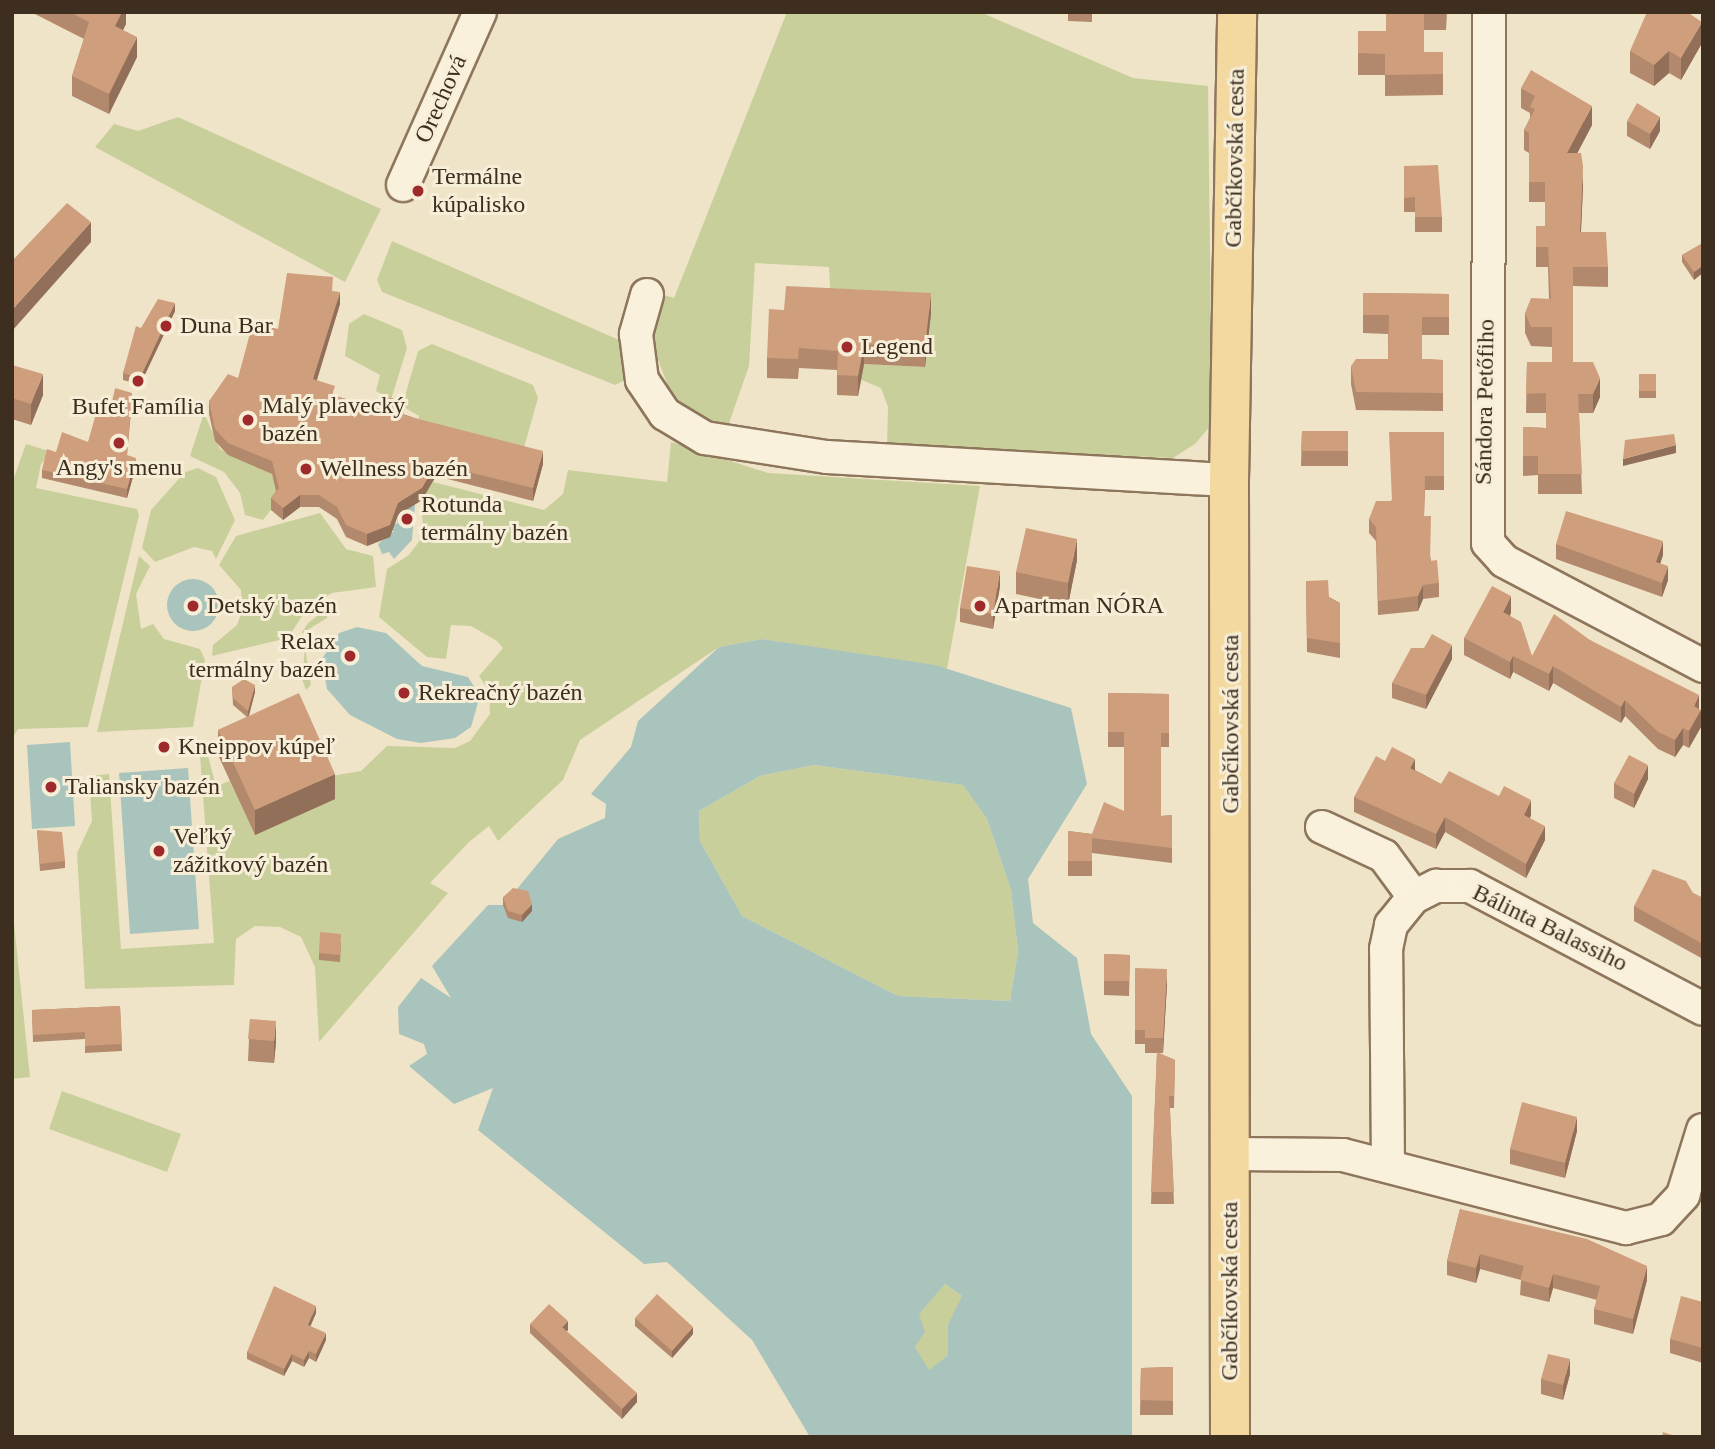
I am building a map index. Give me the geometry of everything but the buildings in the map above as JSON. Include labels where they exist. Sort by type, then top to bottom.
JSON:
[{"type":"main road","name":"Gabčíkovská cesta","points":[[1230,1437],[1232,1154],[1229,480],[1237,12]]},
{"type":"street","name":"Orechová","points":[[403,185],[480,12]]},
{"type":"street","name":"Sándora Petőfiho","points":[[1489,12],[1488,543],[1504,561],[1703,666]]},
{"type":"street","points":[[647,295],[636,334],[642,380],[665,414],[705,438],[827,457],[1229,480]]},
{"type":"street","points":[[1322,827],[1384,856],[1414,897],[1391,925],[1386,950],[1388,1166]]},
{"type":"street","name":"Bálinta Balassiho","points":[[1414,897],[1436,886],[1471,886],[1703,1009]]},
{"type":"street","points":[[1232,1154],[1343,1155],[1626,1228],[1661,1219],[1683,1195],[1703,1129]]},
{"type":"green space","points":[[787,12],[980,12],[1133,78],[1208,86],[1212,424],[1195,444],[1173,458],[887,445],[888,407],[881,388],[859,379],[859,372],[864,364],[925,367],[931,308],[831,308],[829,267],[755,263],[749,366],[727,429],[702,423],[670,391],[652,344],[664,295],[674,298]]},
{"type":"green space","points":[[178,117],[381,209],[345,282],[95,147],[114,124],[138,131]]},
{"type":"green space","points":[[392,241],[626,343],[625,380],[615,385],[382,292],[377,280]]},
{"type":"green space","points":[[364,314],[402,330],[407,348],[391,400],[376,391],[380,375],[345,356],[349,324]]},
{"type":"green space","points":[[432,344],[533,385],[538,398],[521,458],[416,430],[419,416],[402,406],[418,351]]},
{"type":"green space","points":[[204,413],[220,449],[272,474],[279,500],[263,520],[245,515],[240,493],[224,472],[190,456]]},
{"type":"green space","points":[[671,442],[768,473],[980,486],[947,669],[762,639],[719,647],[580,740],[563,780],[498,841],[489,826],[469,842],[430,883],[448,893],[319,1042],[315,967],[301,937],[280,927],[255,926],[236,939],[234,985],[85,989],[77,853],[92,821],[89,776],[109,774],[121,949],[214,943],[200,755],[208,756],[216,786],[230,781],[255,835],[325,777],[361,771],[387,746],[455,748],[470,741],[490,714],[489,691],[479,676],[503,648],[497,641],[471,626],[451,625],[446,659],[427,657],[379,617],[387,569],[409,555],[423,536],[422,500],[433,482],[544,510],[563,494],[568,470],[667,482]]},
{"type":"green space","points":[[26,444],[52,452],[41,464],[36,488],[137,509],[139,515],[88,727],[18,729],[12,739],[12,483]]},
{"type":"green space","points":[[198,468],[216,477],[235,520],[216,559],[212,551],[194,547],[155,562],[142,548],[151,510],[185,472]]},
{"type":"green space","points":[[320,513],[346,549],[373,556],[376,587],[332,593],[308,607],[288,638],[212,656],[213,645],[237,625],[242,611],[241,590],[219,565],[236,536]]},
{"type":"green space","points":[[139,556],[150,566],[136,594],[141,629],[153,624],[164,639],[200,649],[205,660],[193,727],[97,732]]},
{"type":"green space","points":[[329,607],[327,618],[301,634],[308,623]]},
{"type":"green space","points":[[305,648],[311,685],[306,690],[302,679]]},
{"type":"green space","points":[[814,765],[963,785],[987,819],[1011,890],[1018,951],[1010,1001],[898,996],[742,916],[700,841],[699,811],[760,776]]},
{"type":"green space","points":[[12,904],[30,1077],[12,1079]]},
{"type":"green space","points":[[62,1091],[181,1134],[167,1172],[49,1129]]},
{"type":"green space","points":[[945,1284],[962,1296],[948,1355],[928,1371],[915,1347],[918,1314]]},
{"type":"water","name":"Rotunda termálny bazén","points":[[415,504],[412,540],[394,559],[389,552],[382,554],[378,544],[394,531],[386,527],[389,520],[397,524],[398,515]]},
{"type":"water","name":"Detský bazén","points":[[193,579],[203,581],[211,587],[217,595],[217,615],[211,623],[203,629],[193,631],[183,629],[175,623],[169,615],[167,605],[169,595],[175,587],[183,581]]},
{"type":"water","name":"Rekreačný bazén","points":[[357,627],[386,633],[422,666],[468,677],[480,696],[471,727],[455,738],[421,743],[397,739],[350,715],[327,689],[322,659],[339,633]]},
{"type":"water","points":[[762,639],[935,665],[1071,708],[1087,784],[1028,879],[1033,923],[1077,958],[1091,1034],[1132,1096],[1132,1437],[810,1437],[752,1340],[667,1262],[644,1264],[478,1130],[493,1088],[454,1104],[409,1066],[427,1054],[424,1044],[399,1034],[398,1007],[421,978],[451,998],[432,966],[488,905],[504,905],[558,839],[605,818],[606,804],[591,794],[631,747],[638,721],[719,647]],"holes":[[[814,765],[963,785],[987,819],[1011,890],[1018,951],[1010,1001],[898,996],[742,916],[700,841],[699,811],[760,776]],[[945,1284],[962,1296],[948,1325],[948,1355],[929,1370],[915,1347],[925,1332],[919,1314]]]},
{"type":"water","name":"Taliansky bazén","points":[[70,742],[75,826],[32,829],[27,745]]},
{"type":"water","name":"Veľký zážitkový bazén","points":[[188,768],[199,929],[130,934],[119,773]]},
{"type":"place","name":"Termálne kúpalisko","points":[[418,191]]},
{"type":"place","name":"Duna Bar","points":[[166,326]]},
{"type":"place","name":"Legend","points":[[847,347]]},
{"type":"place","name":"Bufet Família","points":[[138,381]]},
{"type":"place","name":"Malý plavecký bazén","points":[[248,420]]},
{"type":"place","name":"Angy's menu","points":[[119,443]]},
{"type":"place","name":"Wellness bazén","points":[[306,469]]},
{"type":"place","name":"Rotunda termálny bazén","points":[[407,519]]},
{"type":"place","name":"Detský bazén","points":[[193,606]]},
{"type":"place","name":"Apartman NÓRA","points":[[980,606]]},
{"type":"place","name":"Relax termálny bazén","points":[[350,656]]},
{"type":"place","name":"Rekreačný bazén","points":[[404,693]]},
{"type":"place","name":"Kneippov kúpeľ","points":[[164,747]]},
{"type":"place","name":"Taliansky bazén","points":[[51,787]]},
{"type":"place","name":"Veľký zážitkový bazén","points":[[159,851]]}]
